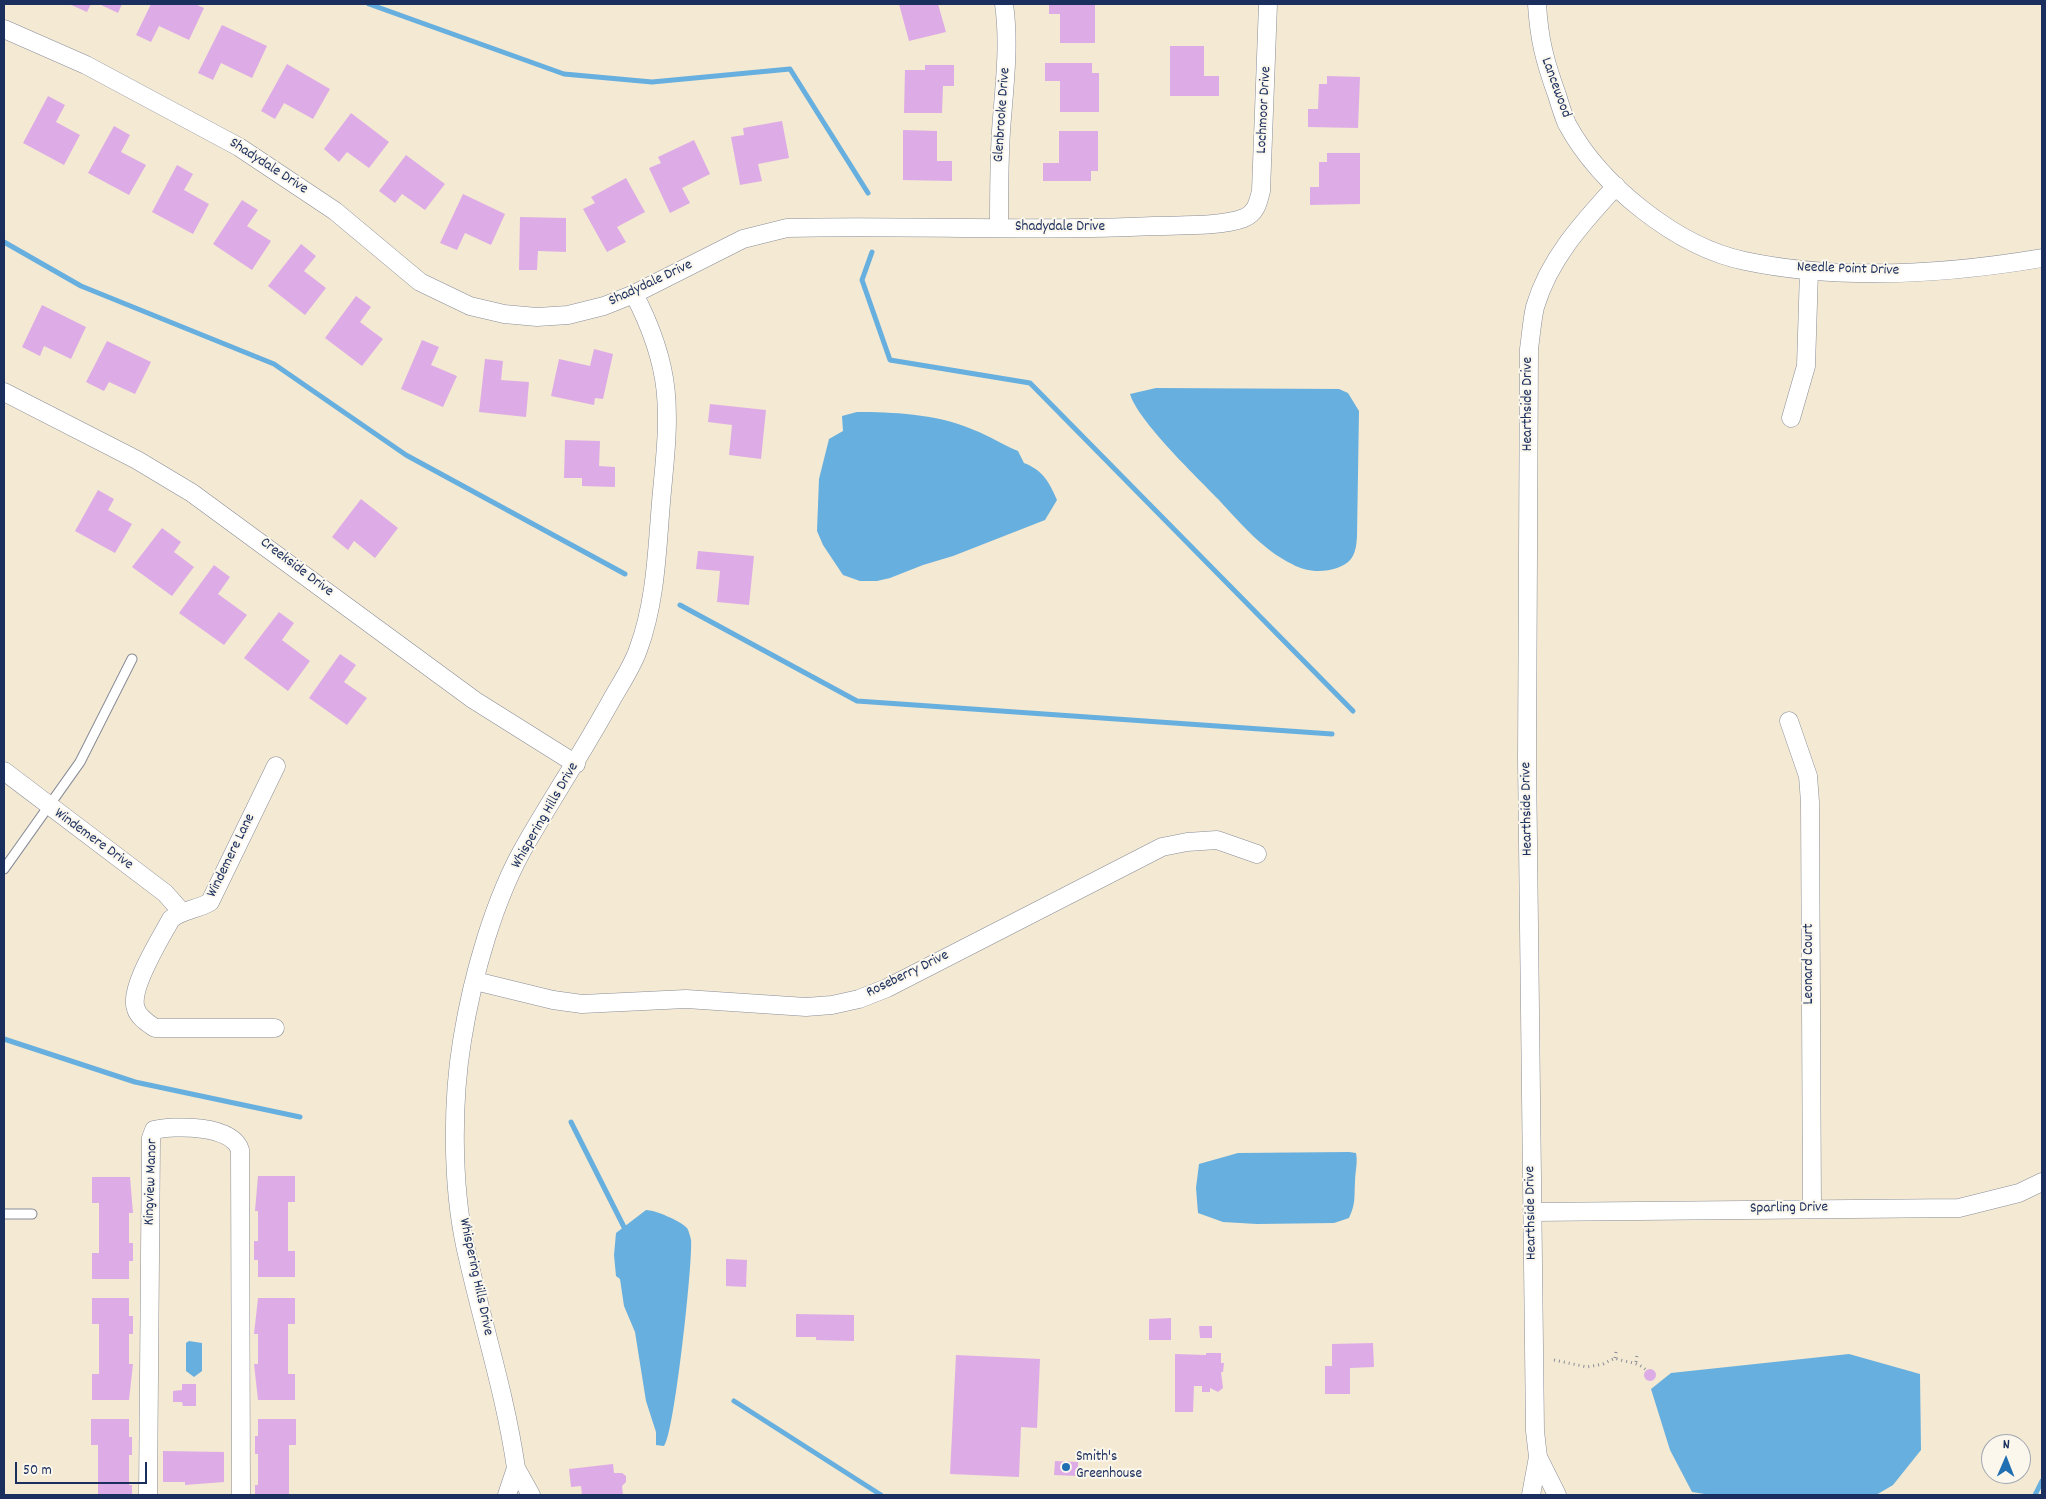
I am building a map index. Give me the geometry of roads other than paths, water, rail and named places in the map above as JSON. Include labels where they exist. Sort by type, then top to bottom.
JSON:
[{"type":"street","name":"Glenbrooke Drive","points":[[1000,227],[999,164],[1007,64],[1007,25],[1004,4]]},
{"type":"street","name":"Lochmoor Drive","points":[[1252,214],[1261,191],[1268,4]]},
{"type":"street","name":"Lancewood","points":[[1537,4],[1542,54],[1567,123],[1596,166],[1616,186]]},
{"type":"street","name":"Shadydale Drive","points":[[4,29],[86,65],[239,147],[335,211],[420,282],[470,306],[504,314],[537,317],[568,315],[604,306],[634,294],[743,239],[786,228],[1108,228],[1230,221],[1252,214]]},
{"type":"street","name":"Needle Point Drive","points":[[1616,186],[1675,232],[1707,248],[1744,261],[1809,271],[1902,272],[1969,268],[2042,258]]},
{"type":"street","name":"Hearthside Drive","points":[[1557,1495],[1538,1457],[1534,1431],[1527,768],[1529,349],[1535,307],[1551,268],[1570,237],[1616,186]]},
{"type":"street","points":[[1791,418],[1806,366],[1809,271]]},
{"type":"street","name":"Whispering Hills Drive","points":[[531,1495],[516,1468],[510,1429],[464,1242],[456,1166],[455,1124],[460,1059],[475,981],[487,933],[525,846],[576,764],[637,654],[647,622],[654,582],[669,427],[663,364],[653,331],[634,294]]},
{"type":"street","name":"Creekside Drive","points":[[4,392],[137,460],[192,493],[474,700],[576,764]]},
{"type":"street","name":"Leonard Court","points":[[1789,721],[1808,776],[1810,802],[1812,1209]]},
{"type":"street","name":"Windemere Lane","points":[[180,912],[202,907],[210,902],[276,766]]},
{"type":"street","name":"Windemere Drive","points":[[4,771],[165,893],[180,912]]},
{"type":"street","name":"Roseberry Drive","points":[[475,981],[553,1000],[582,1004],[686,999],[778,1007],[832,1005],[859,999],[887,988],[1162,847],[1187,842],[1217,840],[1257,854]]},
{"type":"street","points":[[180,912],[171,919],[134,994],[135,1008],[143,1020],[155,1028],[275,1028]]},
{"type":"street","name":"Kingview Manor","points":[[148,1495],[151,1138],[154,1130],[165,1127],[197,1128],[222,1134],[238,1142],[240,1150],[241,1495]]},
{"type":"street","name":"Sparling Drive","points":[[1532,1212],[1959,1208],[2019,1193],[2042,1182]]},
{"type":"street","name":"Hearthside Drive","points":[[1531,1495],[1538,1457]]},
{"type":"street","name":"Whispering Hills Drive","points":[[507,1495],[516,1468]]},
{"type":"lane","points":[[4,869],[80,762],[132,659]]},
{"type":"lane","points":[[4,1214],[32,1214]]},
{"type":"water","points":[[1156,388],[1339,389],[1348,393],[1359,411],[1357,536],[1355,552],[1351,559],[1343,566],[1332,570],[1308,570],[1286,561],[1260,543],[1183,463],[1144,419],[1130,394]]},
{"type":"water","points":[[857,412],[899,413],[928,417],[956,423],[980,432],[1018,451],[1024,463],[1036,469],[1044,477],[1057,500],[1045,520],[953,556],[877,581],[860,581],[843,575],[823,545],[817,531],[819,479],[829,439],[843,431],[842,416]]},
{"type":"water","points":[[1238,1153],[1356,1153],[1357,1160],[1353,1208],[1349,1218],[1334,1223],[1257,1224],[1223,1222],[1198,1213],[1196,1188],[1199,1164]]},
{"type":"water","points":[[646,1210],[674,1219],[684,1225],[688,1229],[691,1240],[686,1312],[673,1413],[664,1446],[656,1445],[656,1432],[646,1401],[635,1332],[624,1306],[620,1279],[616,1276],[614,1255],[616,1233]]},
{"type":"water","points":[[189,1341],[202,1343],[202,1371],[194,1377],[186,1371],[186,1343]]},
{"type":"water","points":[[1849,1354],[1920,1374],[1921,1450],[1893,1485],[1876,1495],[1711,1495],[1692,1492],[1670,1450],[1651,1389],[1671,1373]]},
{"type":"waterway","points":[[369,4],[564,74],[652,82],[790,69],[868,193]]},
{"type":"waterway","points":[[4,242],[81,286],[274,364],[406,455],[625,574]]},
{"type":"waterway","points":[[872,252],[862,280],[890,360],[1030,383],[1353,711]]},
{"type":"waterway","points":[[680,605],[857,701],[1332,734]]},
{"type":"waterway","points":[[4,1039],[135,1082],[300,1117]]},
{"type":"waterway","points":[[571,1122],[626,1231]]},
{"type":"waterway","points":[[734,1401],[881,1495]]},
{"type":"waterway","points":[[2035,1495],[2042,1481]]},
{"type":"place","name":"Smith's Greenhouse","points":[[1066,1467]]}]
